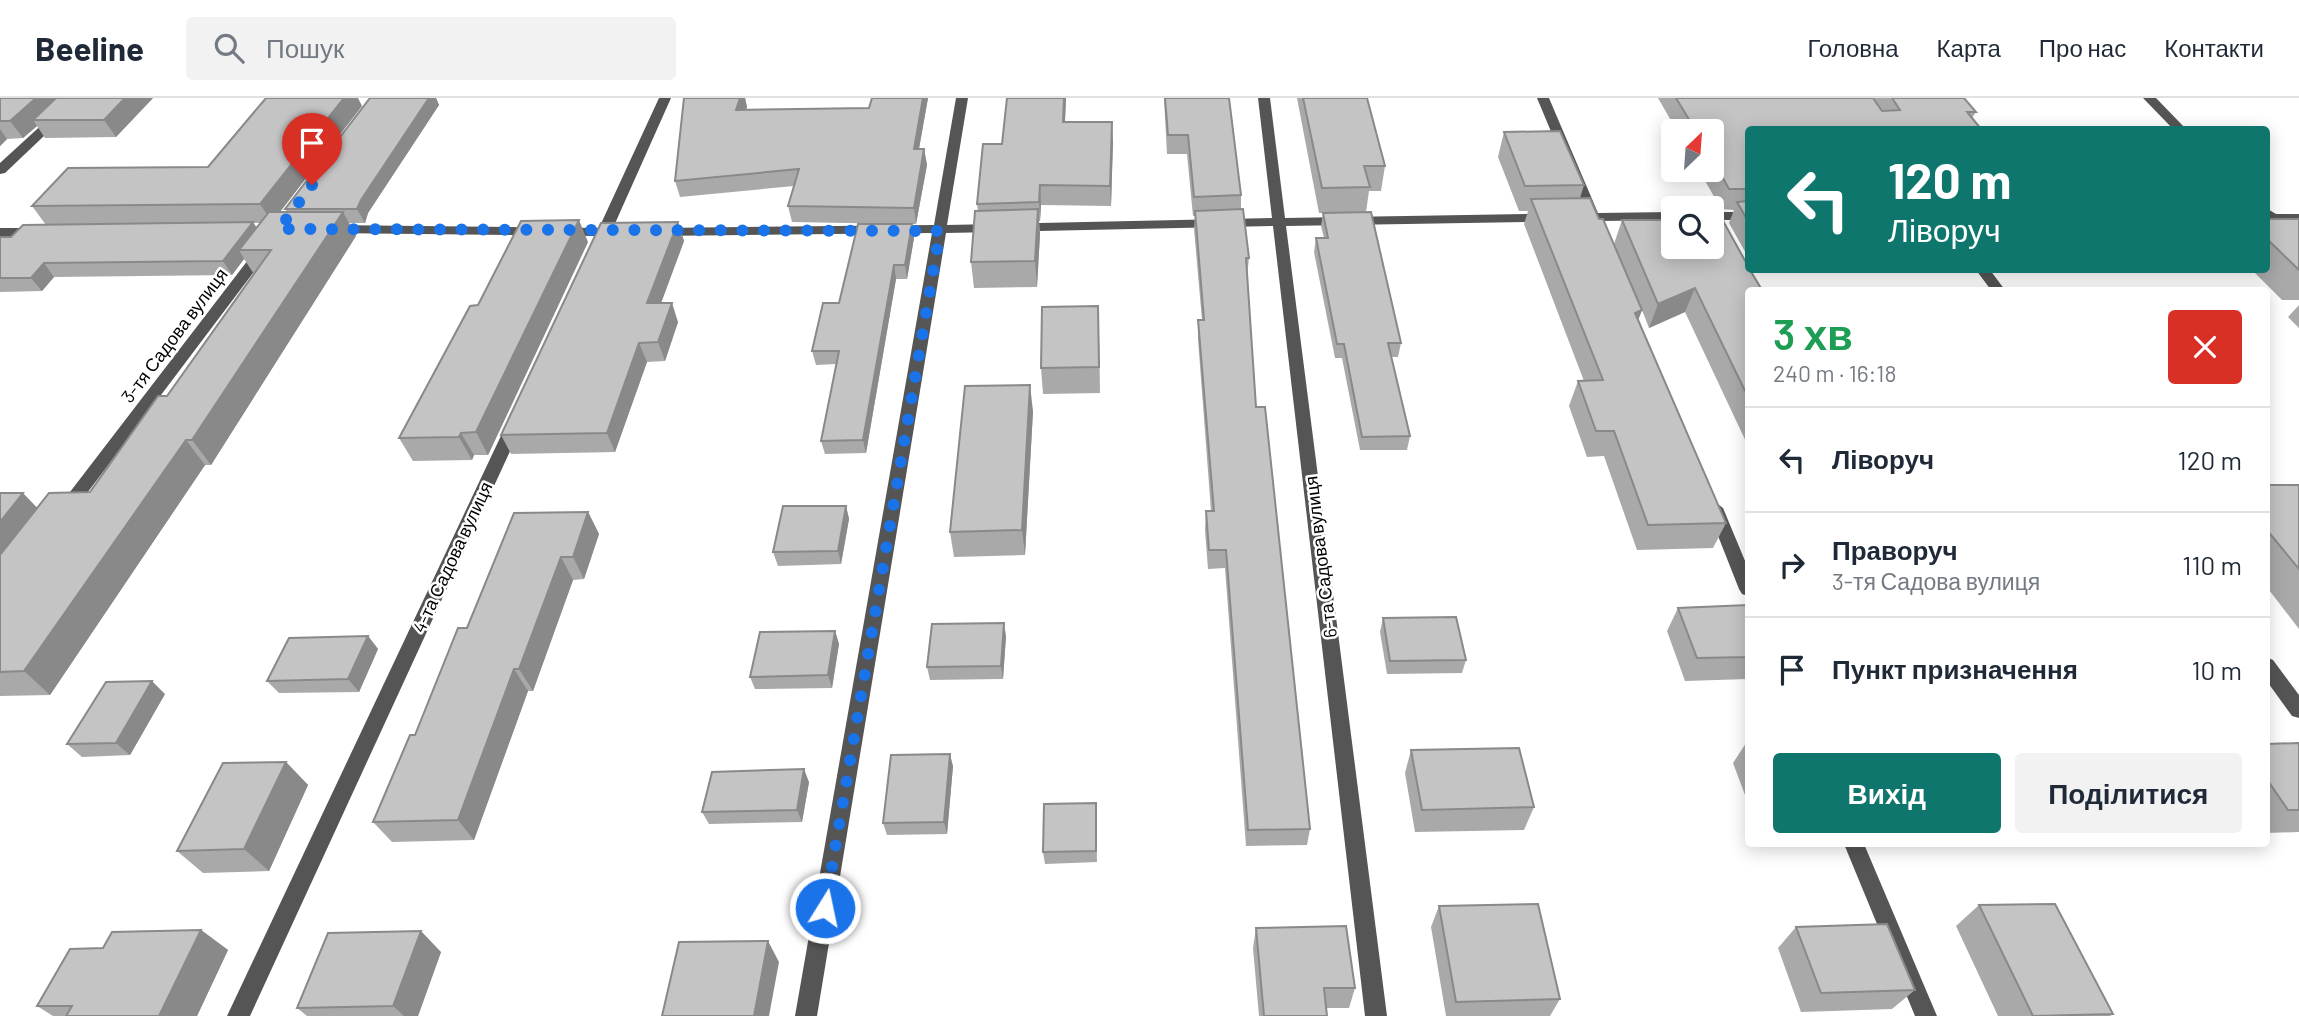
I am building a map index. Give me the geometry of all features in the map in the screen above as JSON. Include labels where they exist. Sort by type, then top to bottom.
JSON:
[{"type":"street","points":[[0,170],[78,98]]},
{"type":"street","points":[[593,257],[665,98]]},
{"type":"street","points":[[806,1016],[962,98]]},
{"type":"street","name":"6-та Садова вулиця","points":[[1264,98],[1377,1016]]},
{"type":"street","points":[[1543,98],[1596,223]]},
{"type":"street","points":[[2149,98],[2178,126]]},
{"type":"street","points":[[1724,216],[1745,216]]},
{"type":"street","points":[[2270,216],[2299,218]]},
{"type":"street","points":[[319,229],[940,231],[1279,220],[1596,223],[1661,217]]},
{"type":"street","points":[[2270,218],[2299,244]]},
{"type":"street","points":[[0,232],[56,232]]},
{"type":"street","name":"3-тя Садова вулиця","points":[[59,518],[270,240]]},
{"type":"street","name":"4-та Садова вулиця","points":[[238,1016],[522,409]]},
{"type":"street","points":[[1711,499],[1745,582]]},
{"type":"street","points":[[2270,670],[2299,710]]},
{"type":"street","points":[[1855,847],[1926,1016]]},
{"type":"building","points":[[0,98],[36,98],[10,121],[0,121]]},
{"type":"building","points":[[56,98],[125,98],[104,120],[33,120]]},
{"type":"building","points":[[266,98],[344,98],[260,204],[32,206],[68,168],[208,167]]},
{"type":"building","points":[[370,98],[429,98],[357,209],[285,209]]},
{"type":"building","points":[[684,98],[740,98],[736,110],[869,108],[872,98],[923,98],[914,149],[924,149],[914,208],[788,206],[799,169],[675,181]]},
{"type":"building","points":[[1007,98],[1064,98],[1063,122],[1112,122],[1110,186],[1040,185],[1039,202],[977,204],[983,144],[1002,144]]},
{"type":"building","points":[[1165,98],[1229,98],[1241,195],[1194,197],[1188,135],[1168,135]]},
{"type":"building","points":[[1303,98],[1367,98],[1385,166],[1364,166],[1370,187],[1322,188]]},
{"type":"building","points":[[1676,98],[1873,98],[1882,111],[1900,110],[1892,98],[1964,98],[1976,112],[1967,112],[1979,126],[1745,126],[1745,189],[1729,189],[1724,180],[1724,119],[1689,119]]},
{"type":"building","points":[[1560,131],[1584,185],[1525,186],[1504,132]]},
{"type":"building","points":[[1590,198],[1599,219],[1603,219],[1642,310],[1635,313],[1726,523],[1648,525],[1614,431],[1596,431],[1578,381],[1603,380],[1531,199]]},
{"type":"building","points":[[1745,201],[1745,216],[1737,202]]},
{"type":"building","points":[[1038,209],[1035,261],[971,262],[975,211]]},
{"type":"building","points":[[1243,209],[1249,258],[1246,258],[1256,407],[1265,407],[1310,829],[1248,830],[1226,550],[1209,550],[1206,511],[1214,511],[1198,320],[1204,320],[1195,211]]},
{"type":"building","points":[[269,212],[343,212],[192,440],[186,440],[24,671],[0,672],[0,555],[49,493],[90,492],[158,396],[167,396],[271,250],[239,250]]},
{"type":"building","points":[[1371,212],[1401,343],[1388,343],[1410,436],[1362,437],[1344,344],[1337,344],[1316,238],[1328,238],[1323,213]]},
{"type":"building","points":[[2270,219],[2299,219],[2299,270],[2270,242]]},
{"type":"building","points":[[579,220],[476,432],[461,433],[459,437],[399,438],[470,306],[478,305],[521,221]]},
{"type":"building","points":[[1622,220],[1661,220],[1661,259],[1724,259],[1724,223],[1745,261],[1745,273],[1752,273],[1760,287],[1745,287],[1745,391],[1695,288],[1658,304]]},
{"type":"building","points":[[253,222],[223,261],[44,263],[31,278],[0,278],[0,237],[11,237],[23,225]]},
{"type":"building","points":[[678,222],[647,303],[672,303],[658,342],[639,343],[607,433],[501,435],[601,223]]},
{"type":"building","points":[[858,224],[912,224],[905,265],[894,265],[863,440],[821,441],[839,351],[812,351],[823,303],[839,303]]},
{"type":"building","points":[[1098,306],[1099,367],[1041,368],[1042,307]]},
{"type":"building","points":[[1030,385],[1022,530],[950,532],[965,386]]},
{"type":"building","points":[[2270,485],[2299,485],[2299,569],[2270,534]]},
{"type":"building","points":[[0,493],[23,493],[0,522]]},
{"type":"building","points":[[783,506],[846,506],[838,551],[773,552]]},
{"type":"building","points":[[588,512],[573,557],[561,557],[519,669],[514,669],[458,820],[373,822],[410,735],[415,735],[458,628],[467,628],[514,513]]},
{"type":"building","points":[[1745,605],[1745,657],[1697,658],[1678,608]]},
{"type":"building","points":[[1456,617],[1466,660],[1390,661],[1383,618]]},
{"type":"building","points":[[1004,623],[1001,666],[927,667],[932,624]]},
{"type":"building","points":[[835,631],[828,675],[750,677],[760,632]]},
{"type":"building","points":[[368,636],[348,679],[267,681],[289,638]]},
{"type":"building","points":[[152,681],[116,743],[67,744],[106,682]]},
{"type":"building","points":[[2299,743],[2299,810],[2288,810],[2270,784],[2270,744]]},
{"type":"building","points":[[1519,748],[1534,807],[1422,810],[1411,750]]},
{"type":"building","points":[[950,754],[944,822],[883,823],[891,755]]},
{"type":"building","points":[[286,762],[244,849],[177,851],[223,763]]},
{"type":"building","points":[[804,769],[797,810],[702,812],[712,772]]},
{"type":"building","points":[[1096,803],[1096,851],[1043,852],[1044,804]]},
{"type":"building","points":[[1538,904],[1560,999],[1456,1002],[1439,906]]},
{"type":"building","points":[[2055,904],[2113,1014],[2033,1016],[1979,905]]},
{"type":"building","points":[[1887,924],[1915,990],[1821,993],[1796,927]]},
{"type":"building","points":[[1346,926],[1355,988],[1324,988],[1327,1016],[1264,1016],[1256,928]]},
{"type":"building","points":[[201,930],[159,1016],[66,1016],[72,1006],[37,1006],[70,949],[103,948],[112,932]]},
{"type":"building","points":[[421,931],[393,1006],[297,1008],[328,933]]},
{"type":"building","points":[[768,941],[754,1016],[662,1016],[679,942]]},
{"type":"route","points":[[312,185],[279,229],[940,231],[825,908]]}]
